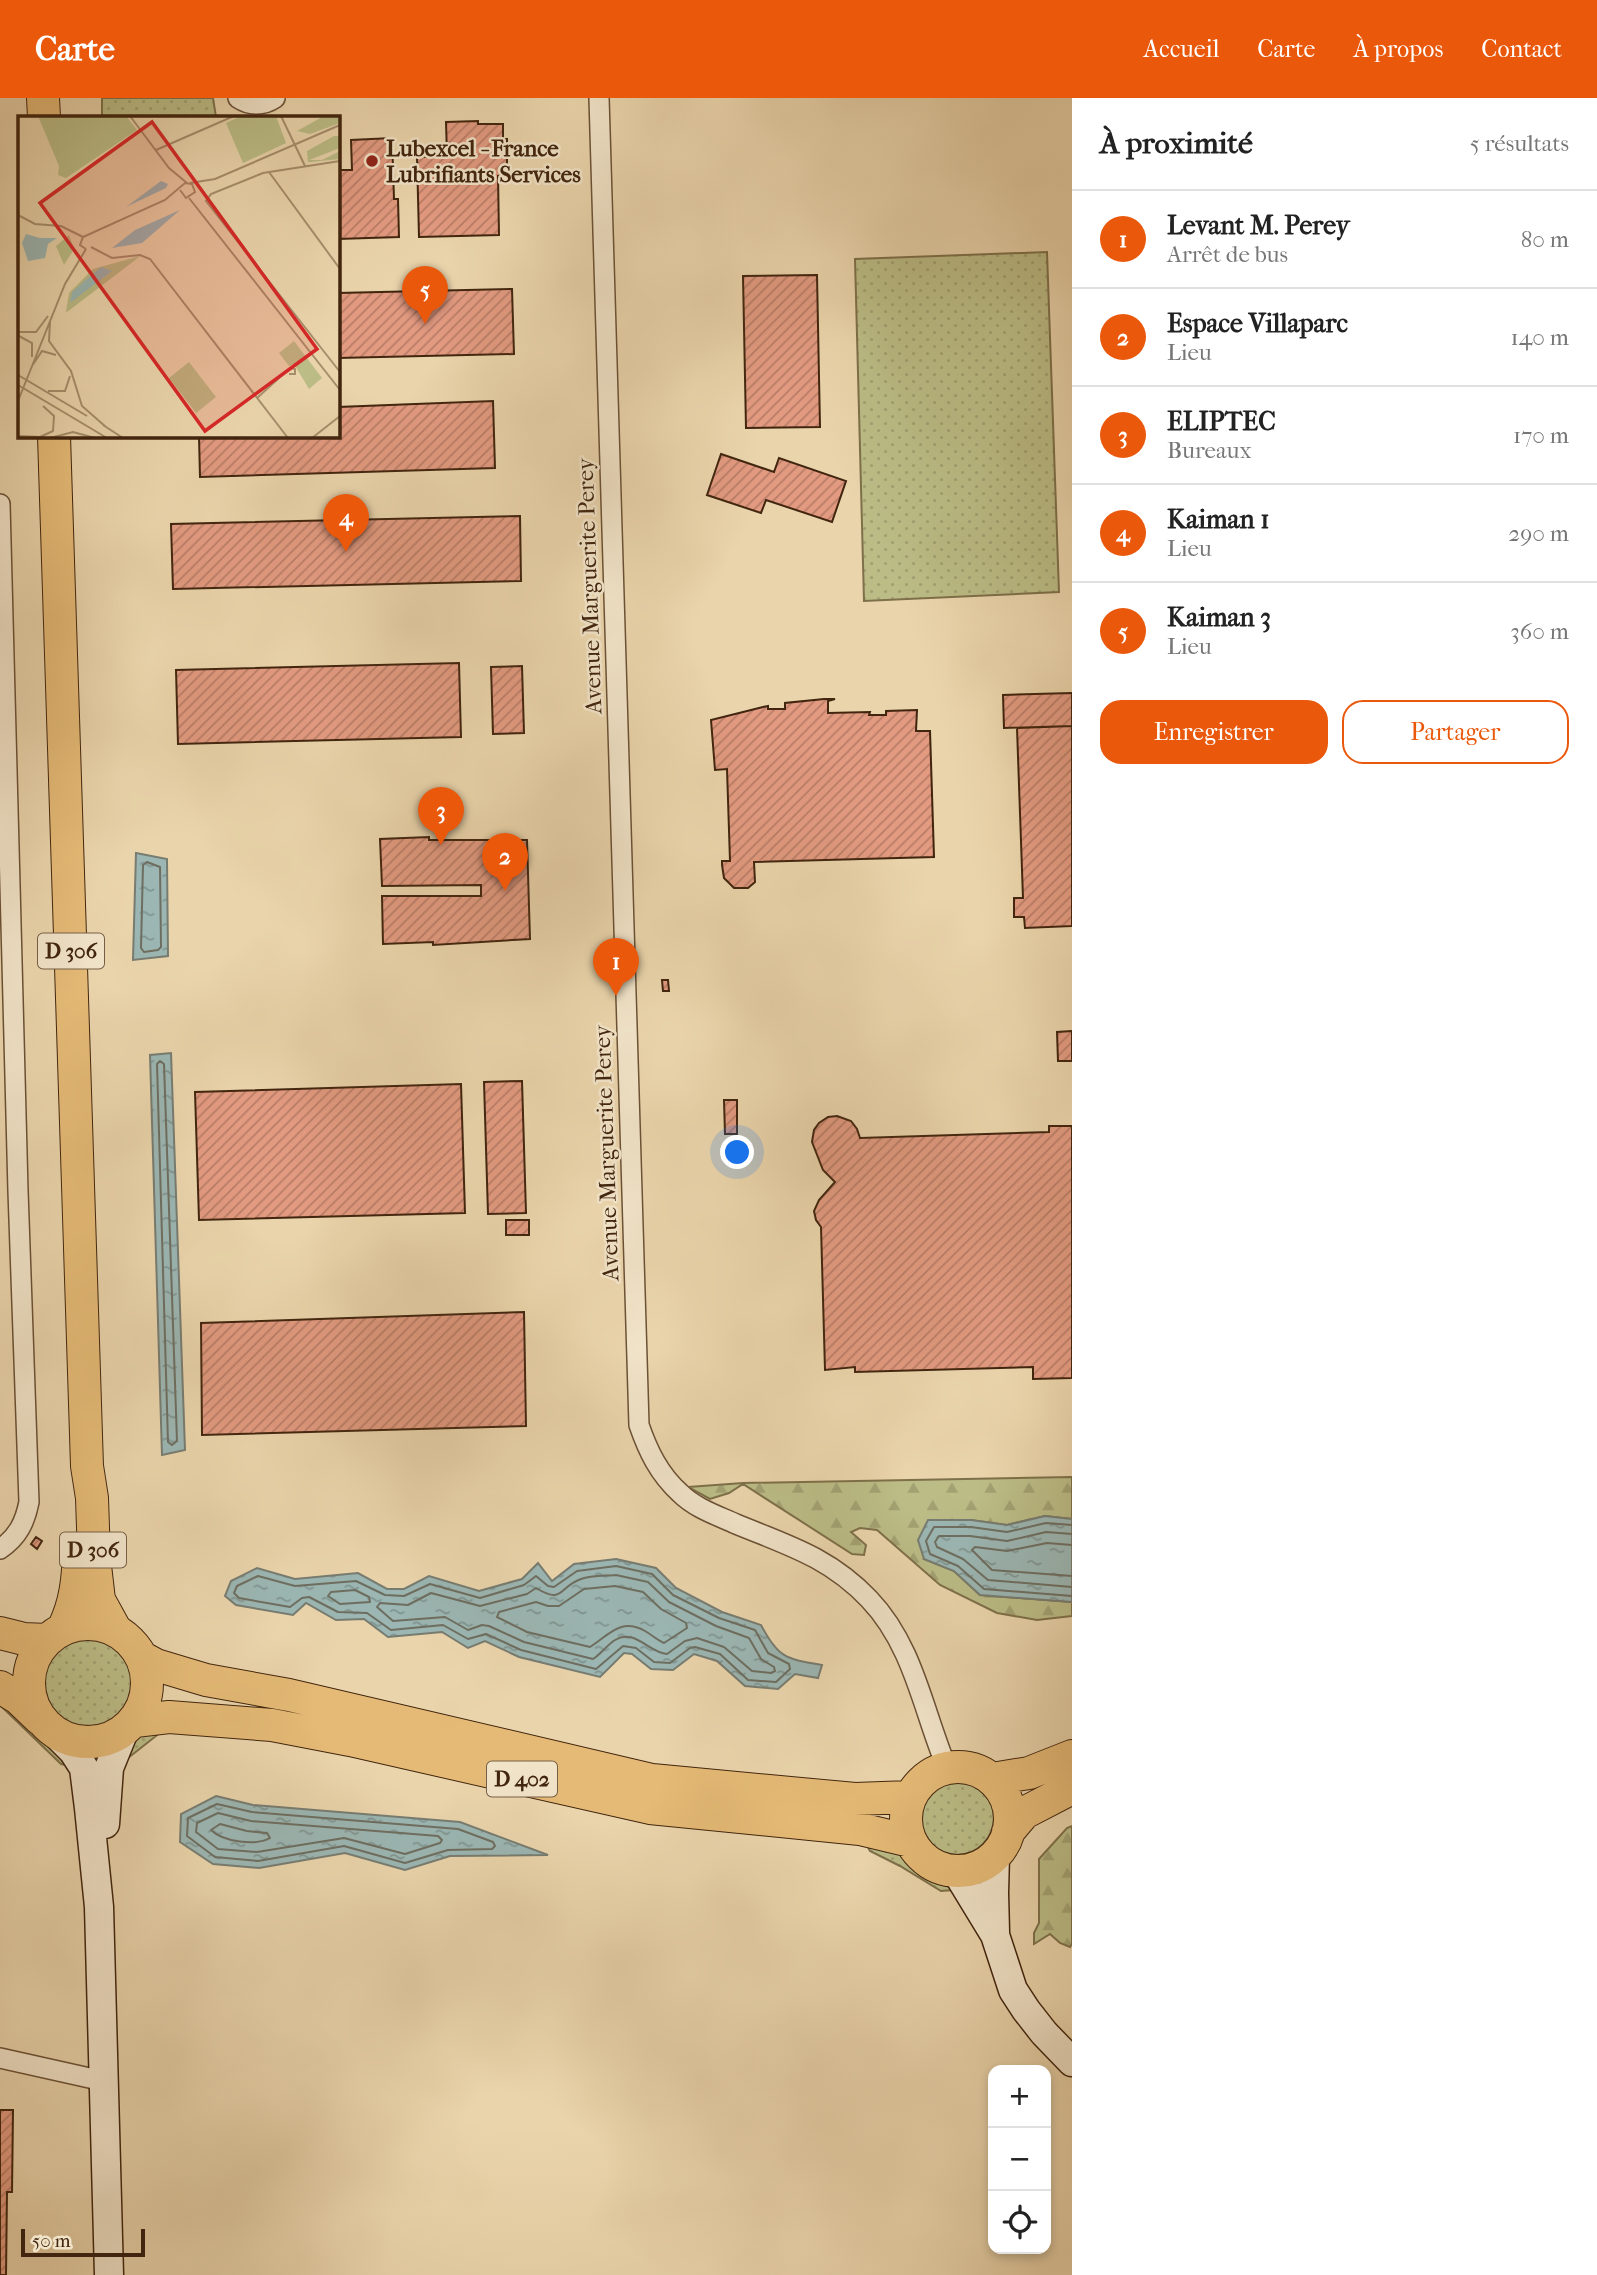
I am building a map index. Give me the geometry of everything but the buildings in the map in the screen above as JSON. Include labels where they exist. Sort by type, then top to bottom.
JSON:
[{"type":"main road","points":[[43,98],[44,116]]},
{"type":"main road","name":"D 306","points":[[54,438],[87,1466],[92,1498],[93,1557],[99,1600],[115,1629]]},
{"type":"main road","name":"D 306","points":[[55,1635],[72,1610],[78,1585],[81,1496],[87,1466]]},
{"type":"main road","points":[[0,1633],[24,1639],[55,1635],[80,1624],[98,1624],[115,1629],[131,1641],[143,1658],[148,1680],[146,1701],[109,1768],[99,1907]]},
{"type":"main road","points":[[55,1635],[34,1658],[29,1679],[31,1701],[49,1727],[73,1741],[91,1743],[108,1740],[130,1726]]},
{"type":"main road","name":"D 402","points":[[143,1658],[156,1665],[206,1680],[289,1695],[652,1780],[855,1798],[910,1797]]},
{"type":"main road","points":[[0,1687],[18,1698],[73,1751],[86,1776],[99,1907],[109,2275]]},
{"type":"main road","name":"D 402","points":[[130,1726],[169,1717],[272,1726],[350,1740],[650,1808],[860,1829],[910,1841]]},
{"type":"main road","points":[[992,1779],[1029,1773],[1072,1756]]},
{"type":"main road","points":[[995,1935],[993,1893],[1002,1844],[1009,1813],[1004,1794],[992,1779],[963,1767],[947,1768],[926,1779],[910,1797],[905,1819],[910,1841],[921,1856],[937,1867],[956,1871],[977,1867],[1002,1844],[1024,1812],[1072,1788]]},
{"type":"main road","points":[[956,1871],[995,1935],[1013,1990],[1019,2000],[1044,2034],[1072,2062]]},
{"type":"street","points":[[238,98],[253,104],[261,104],[275,98]]},
{"type":"street","name":"Avenue Marguerite Perey","points":[[599,98],[639,1425],[652,1459],[681,1494],[702,1510],[800,1550],[836,1569],[870,1600],[893,1628],[913,1670],[947,1768]]},
{"type":"street","points":[[0,504],[29,1502],[20,1531],[4,1546]]},
{"type":"street","points":[[0,2059],[103,2081]]},
{"type":"green space","points":[[102,98],[213,98],[216,116],[102,116]]},
{"type":"green space","points":[[1047,252],[1059,592],[864,601],[855,259]]},
{"type":"green space","points":[[1072,1477],[1072,1519],[1045,1516],[1007,1525],[971,1520],[924,1559],[954,1571],[980,1595],[1072,1602],[1072,1616],[1037,1620],[997,1613],[940,1585],[877,1530],[860,1528],[851,1532],[866,1545],[864,1555],[852,1554],[743,1484],[729,1493],[710,1499],[688,1487],[743,1483]]},
{"type":"green space","points":[[87,1636],[105,1640],[121,1650],[131,1666],[135,1684],[131,1702],[121,1718],[105,1728],[87,1732],[69,1728],[53,1718],[43,1702],[39,1684],[43,1666],[53,1650],[69,1640]]},
{"type":"green space","points":[[2,1700],[71,1766],[61,1764],[1,1706]]},
{"type":"green space","points":[[161,1732],[123,1762],[123,1748],[141,1733]]},
{"type":"green space","points":[[956,1779],[970,1782],[983,1790],[991,1803],[994,1817],[991,1831],[983,1844],[970,1852],[956,1855],[942,1852],[929,1844],[921,1831],[918,1817],[921,1803],[929,1790],[942,1782]]},
{"type":"green space","points":[[1072,1826],[1072,1944],[1070,1947],[1060,1943],[1050,1934],[1034,1944],[1034,1933],[1039,1923],[1039,1859],[1067,1828]]},
{"type":"green space","points":[[864,1840],[904,1854],[928,1876],[952,1886],[953,1890],[941,1891],[870,1851]]},
{"type":"water","points":[[136,853],[167,859],[168,956],[133,960]]},
{"type":"water","points":[[171,1053],[185,1450],[162,1455],[150,1055]]},
{"type":"water","points":[[1045,1516],[1072,1519],[1072,1602],[980,1595],[954,1571],[924,1559],[918,1540],[928,1520],[971,1520],[1007,1525]]},
{"type":"water","points":[[616,1559],[656,1568],[676,1588],[722,1612],[761,1625],[778,1651],[784,1655],[822,1665],[818,1678],[795,1674],[778,1689],[745,1686],[717,1661],[694,1654],[673,1670],[651,1669],[632,1654],[624,1653],[600,1677],[519,1657],[485,1641],[468,1648],[442,1632],[388,1637],[364,1619],[336,1620],[306,1603],[293,1615],[236,1605],[225,1596],[231,1581],[257,1568],[295,1579],[358,1573],[387,1589],[404,1589],[429,1576],[479,1591],[522,1579],[538,1563],[552,1581],[574,1564]]},
{"type":"water","points":[[216,1796],[253,1805],[460,1822],[548,1855],[450,1856],[405,1870],[345,1853],[259,1868],[213,1864],[180,1842],[181,1814]]},
{"type":"place","name":"Lubexcel - France Lubrifiants Services","points":[[372,161]]},
{"type":"place","name":"Kaiman 3","points":[[425,324]]},
{"type":"place","name":"Kaiman 1","points":[[346,552]]},
{"type":"place","name":"ELIPTEC","points":[[441,845]]},
{"type":"place","name":"Espace Villaparc","points":[[505,891]]},
{"type":"place","name":"Levant M. Perey","points":[[616,996]]}]
